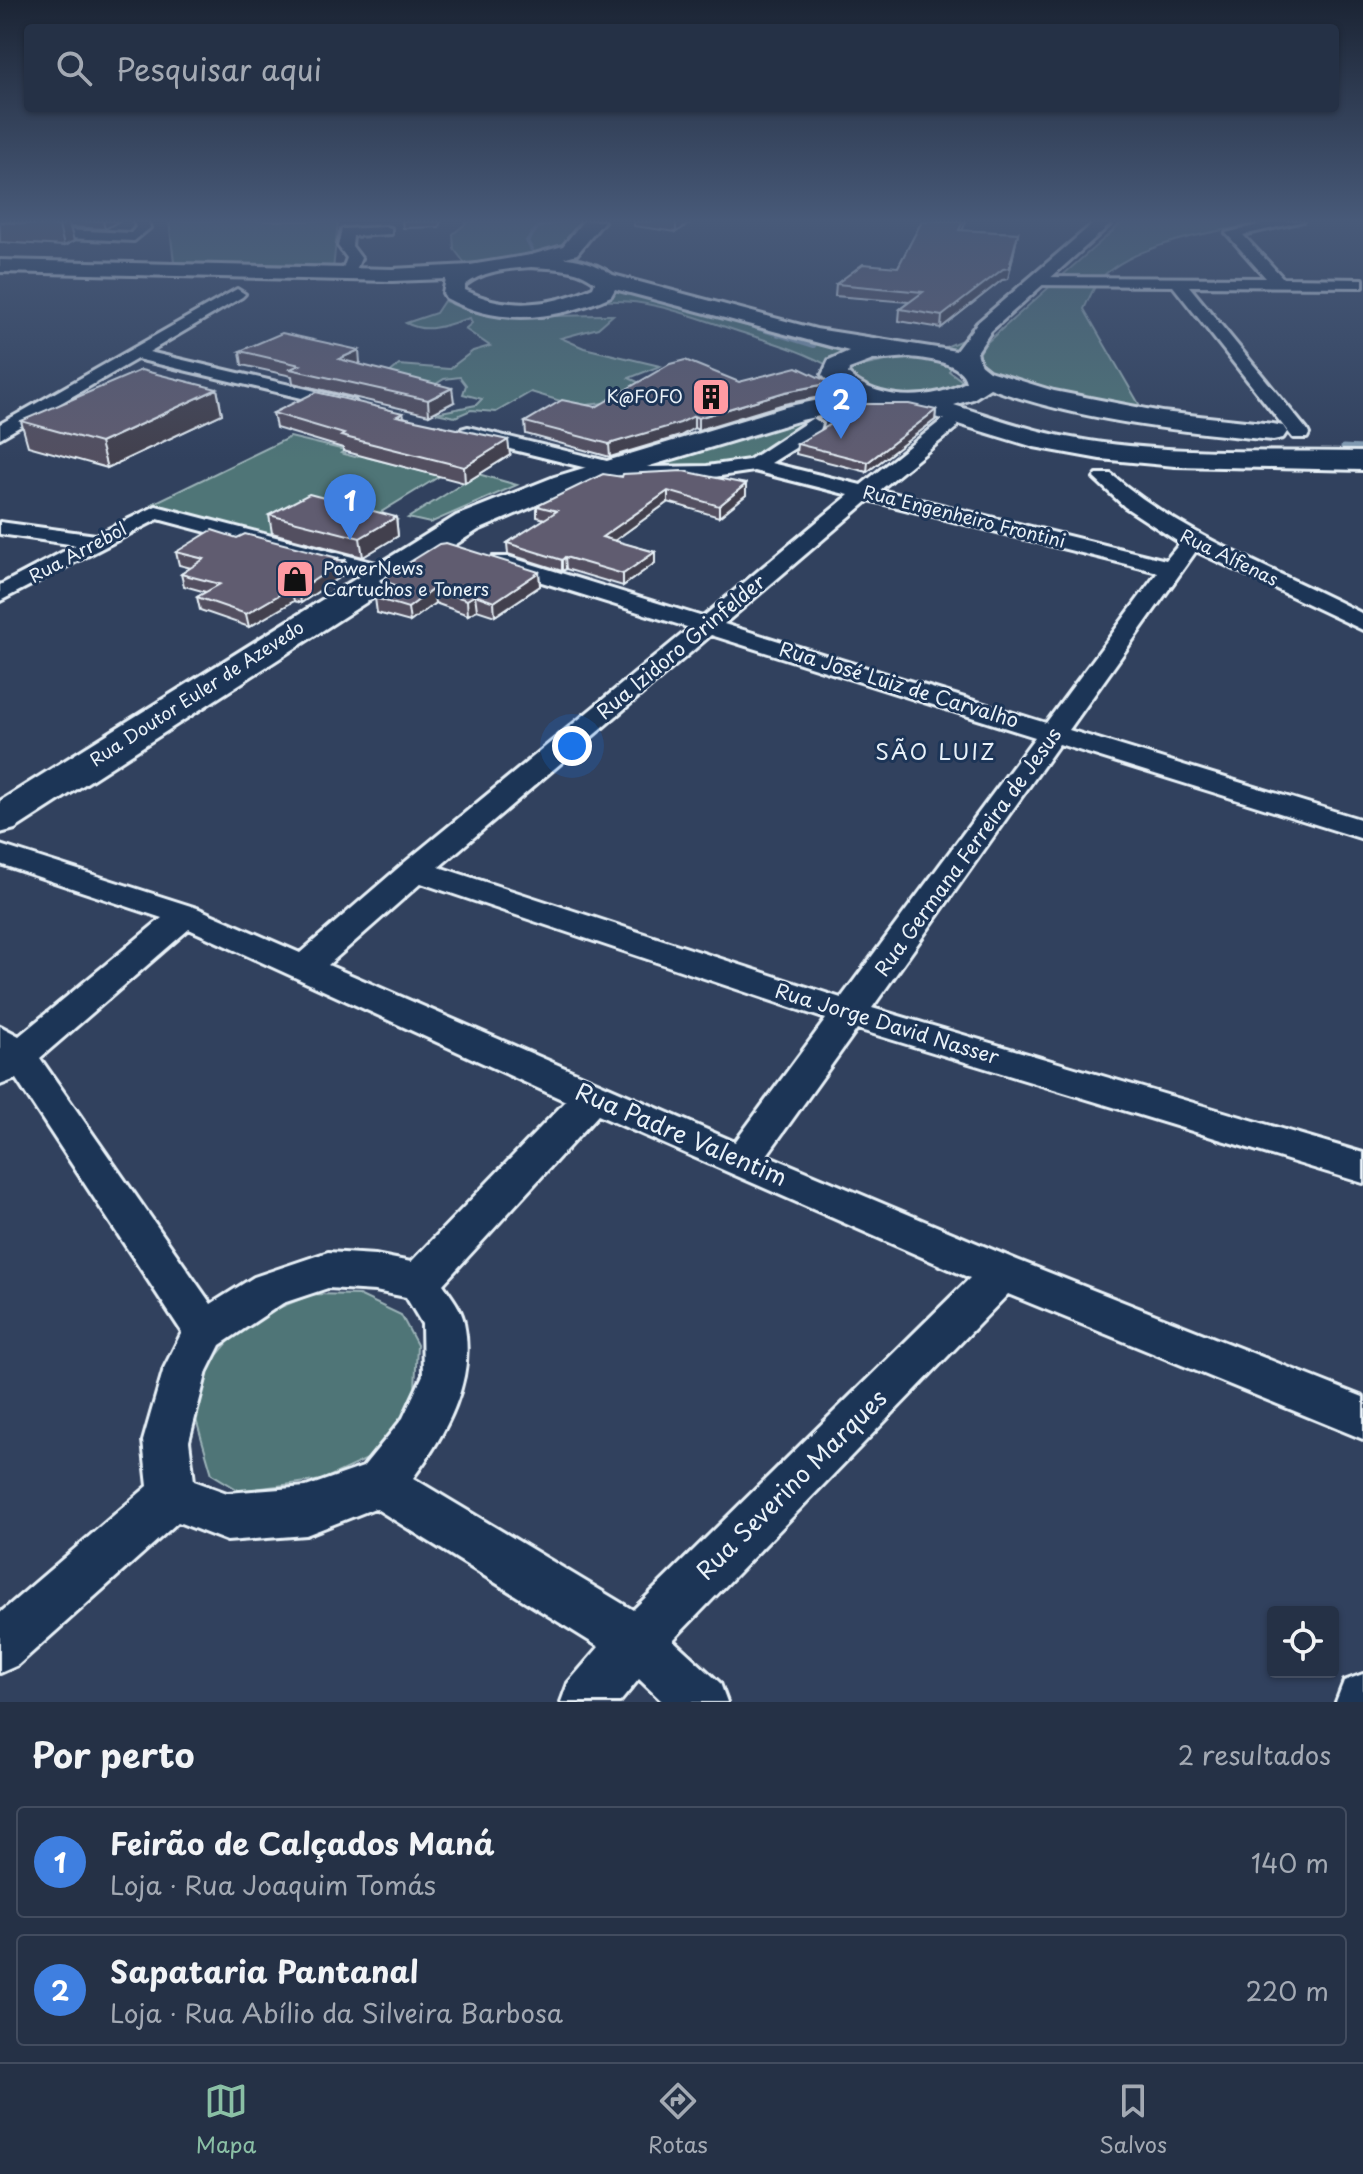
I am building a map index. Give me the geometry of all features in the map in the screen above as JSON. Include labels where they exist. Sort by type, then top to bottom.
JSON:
[{"type":"main road","points":[[553,308],[579,300]]},
{"type":"main road","points":[[696,300],[843,343],[952,357],[975,371],[1052,399],[1148,416],[1300,434],[1363,437]]},
{"type":"main road","points":[[466,301],[496,308],[634,311],[684,324]]},
{"type":"main road","points":[[804,418],[839,380],[838,365],[852,357],[902,350]]},
{"type":"main road","points":[[807,363],[860,394],[886,401]]},
{"type":"main road","points":[[916,403],[966,395],[979,386],[975,371]]},
{"type":"main road","points":[[804,418],[843,403],[916,403],[1030,437],[1089,449],[1183,456],[1363,461]]},
{"type":"main road","name":"Rua Doutor Euler de Azevedo","points":[[0,820],[387,573],[458,549],[516,501],[611,468],[804,418]]},
{"type":"main road","points":[[1300,434],[1280,438],[1275,443],[1285,453],[1320,459]]},
{"type":"street","points":[[0,432],[226,300]]},
{"type":"street","points":[[975,371],[966,352],[984,327],[1014,300]]},
{"type":"street","points":[[1193,300],[1300,434]]},
{"type":"street","points":[[902,350],[959,340],[984,327]]},
{"type":"street","points":[[136,354],[371,410]]},
{"type":"street","points":[[0,414],[28,416]]},
{"type":"street","points":[[448,428],[611,468],[650,473],[707,472],[754,465],[812,429],[804,418]]},
{"type":"street","name":"Rua Izidoro Grinfelder","points":[[305,967],[415,870],[708,626],[864,491],[949,424]]},
{"type":"street","name":"Rua Engenheiro Frontini","points":[[754,465],[1174,569]]},
{"type":"street","name":"Rua Alfenas","points":[[1104,478],[1138,508],[1192,541],[1363,623]]},
{"type":"street","name":"Rua Arrebol","points":[[0,594],[156,512],[387,573]]},
{"type":"street","points":[[0,528],[98,542]]},
{"type":"street","name":"Rua Germana Ferreira de Jesus","points":[[742,1161],[1192,541]]},
{"type":"street","name":"Rua José Luiz de Carvalho","points":[[458,549],[1363,830]]},
{"type":"street","name":"Rua Padre Valentim","points":[[0,854],[186,915],[592,1097],[1002,1273],[1363,1418]]},
{"type":"street","name":"Rua Jorge David Nasser","points":[[415,870],[850,1014],[1363,1168]]},
{"type":"street","points":[[186,915],[7,1056],[205,1331]]},
{"type":"street","points":[[419,1282],[592,1097]]},
{"type":"street","points":[[328,1270],[375,1273],[419,1282],[443,1321],[445,1376],[419,1433],[379,1484],[306,1511],[227,1517],[172,1496],[166,1441],[186,1368],[205,1331],[269,1290],[328,1270]]},
{"type":"street","name":"Rua Severino Marques","points":[[587,1702],[637,1641],[1002,1273]]},
{"type":"street","points":[[379,1484],[637,1641],[701,1702]]},
{"type":"street","points":[[0,1647],[172,1496]]},
{"type":"green space","points":[[665,300],[875,350],[832,368],[787,347],[672,310],[637,302],[601,301]]},
{"type":"green space","points":[[1034,300],[1088,300],[1084,309],[1143,411],[1084,401],[992,374],[981,363],[979,354],[985,344]]},
{"type":"green space","points":[[444,301],[491,315],[613,315],[598,328],[561,338],[584,348],[660,366],[629,378],[668,396],[577,406],[531,392],[496,412],[471,410],[455,417],[436,413],[476,405],[482,399],[463,394],[466,385],[460,377],[444,379],[425,391],[383,378],[399,365],[449,369],[473,351],[490,346],[465,329],[472,323],[470,318],[430,328],[406,323],[436,313]]},
{"type":"green space","points":[[974,335],[949,371],[961,380],[961,387],[934,397],[823,403],[854,386],[849,375],[853,368],[941,349]]},
{"type":"green space","points":[[811,417],[766,451],[737,464],[700,468],[637,468]]},
{"type":"green space","points":[[290,437],[345,450],[341,453],[355,457],[363,453],[366,457],[440,476],[378,514],[397,520],[380,530],[313,512],[268,535],[152,504]]},
{"type":"green space","points":[[478,474],[517,485],[430,523],[408,518]]},
{"type":"green space","points":[[313,1294],[359,1295],[401,1315],[417,1345],[415,1390],[389,1449],[322,1480],[240,1491],[212,1474],[195,1416],[212,1361],[246,1321]]},
{"type":"building","points":[[912,300],[962,300],[942,316],[900,309]]},
{"type":"building","points":[[282,333],[359,350],[339,359],[452,388],[428,400],[290,369],[300,365],[240,351]]},
{"type":"building","points":[[685,360],[739,382],[797,367],[831,383],[785,392],[698,418],[694,416],[609,444],[525,422],[562,400],[596,407],[670,364]]},
{"type":"building","points":[[141,370],[217,389],[100,443],[21,421]]},
{"type":"building","points":[[316,392],[403,413],[397,416],[508,440],[464,467],[341,436],[344,434],[273,413]]},
{"type":"building","points":[[866,404],[909,404],[936,410],[868,462],[797,444]]},
{"type":"building","points":[[683,471],[746,484],[719,506],[668,491],[602,537],[655,552],[623,574],[507,543],[557,511],[537,506],[603,474],[622,477],[623,474]]},
{"type":"building","points":[[309,494],[396,517],[360,538],[269,515]]},
{"type":"building","points":[[212,530],[237,538],[245,534],[338,558],[334,560],[345,560],[299,590],[291,588],[246,614],[197,597],[220,584],[181,574],[204,559],[176,552]]},
{"type":"building","points":[[446,543],[539,572],[494,602],[475,595],[467,600],[433,589],[408,608],[375,598],[395,585],[381,580],[439,544]]},
{"type":"waterway","points":[[709,313],[814,346]]},
{"type":"waterway","points":[[1343,447],[1363,448]]},
{"type":"place","name":"K@FOFO","points":[[711,397]]},
{"type":"place","name":"Sapataria Pantanal","points":[[841,439]]},
{"type":"place","name":"Feirão de Calçados Maná","points":[[350,540]]},
{"type":"place","name":"PowerNews Cartuchos e Toners","points":[[295,579]]},
{"type":"district","name":"SÃO LUIZ","points":[[936,752]]}]
